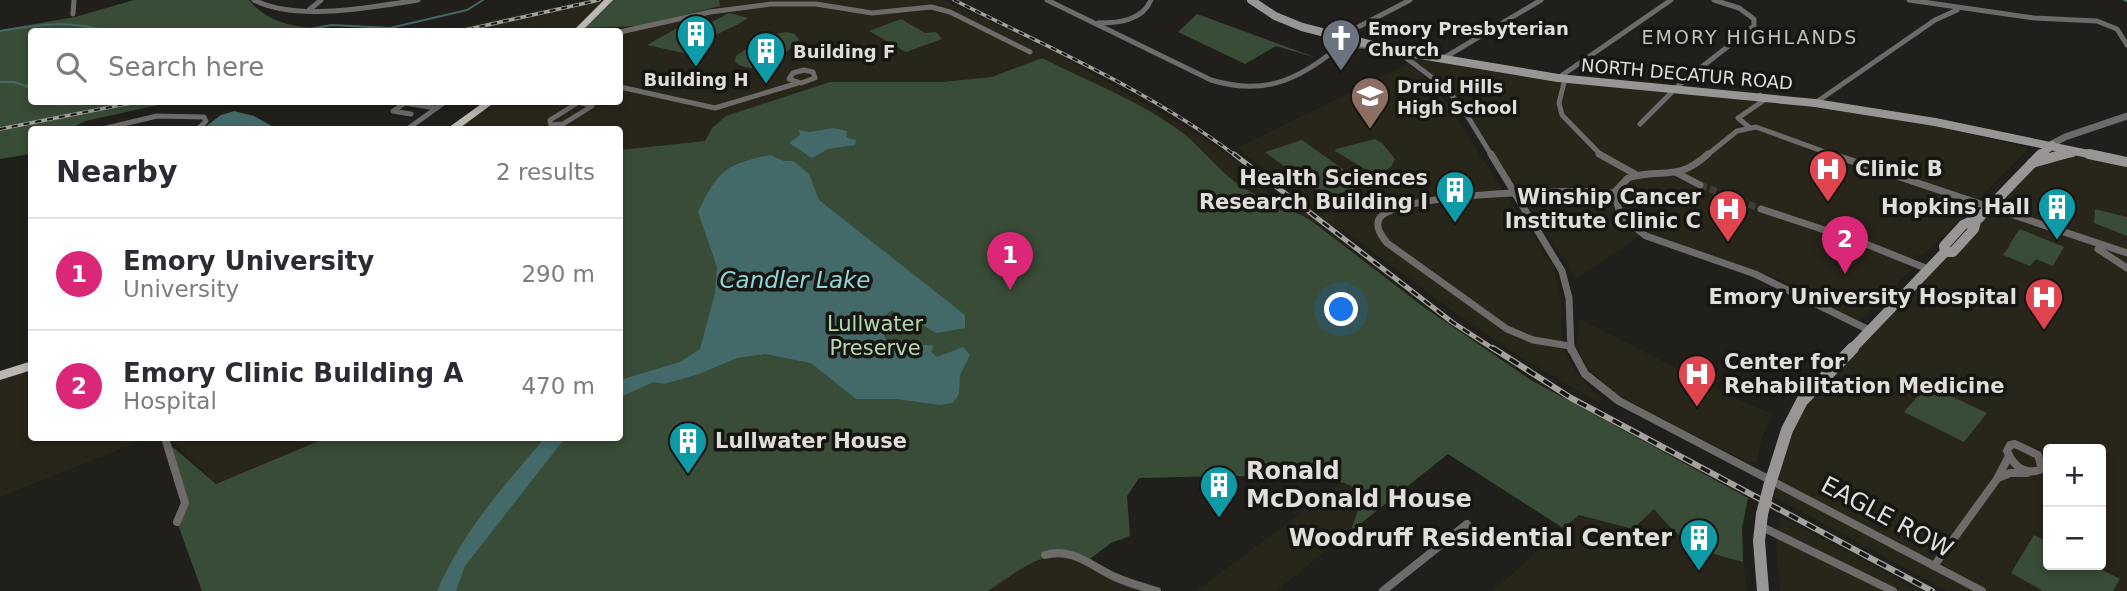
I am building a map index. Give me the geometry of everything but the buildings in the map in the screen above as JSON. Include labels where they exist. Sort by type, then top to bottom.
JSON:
[{"type":"main road","points":[[580,28],[609,0]]},
{"type":"main road","name":"NORTH DECATUR ROAD","points":[[1251,0],[1283,20],[1319,33],[1428,57],[1561,78],[1760,95],[1815,103],[1935,122],[2127,162]]},
{"type":"main road","points":[[454,126],[473,107]]},
{"type":"main road","points":[[2022,173],[2048,147]]},
{"type":"main road","points":[[1763,591],[1761,520],[1787,430],[1806,395],[1945,252],[1944,246],[1963,225],[1976,221],[2048,147]]},
{"type":"main road","points":[[2032,163],[2047,162],[2062,154],[2084,153]]},
{"type":"main road","points":[[0,376],[28,366]]},
{"type":"street","points":[[74,0],[74,14]]},
{"type":"street","points":[[254,0],[268,8],[309,10],[418,0]]},
{"type":"street","points":[[309,10],[321,0]]},
{"type":"street","points":[[1047,0],[1216,82],[1250,89],[1270,88],[1287,83],[1348,40]]},
{"type":"street","points":[[1120,36],[1115,29],[1121,22],[1145,11],[1151,0]]},
{"type":"street","points":[[1337,38],[1410,0]]},
{"type":"street","points":[[1442,59],[1541,0]]},
{"type":"street","points":[[1635,174],[1600,155],[1584,135],[1562,115],[1559,103],[1561,78],[1670,0]]},
{"type":"street","points":[[1640,124],[1675,88],[1754,26],[1755,21],[1746,12],[1714,0]]},
{"type":"street","points":[[1909,0],[1972,10],[2102,22],[2117,29],[2127,44]]},
{"type":"street","points":[[623,32],[699,15],[781,4],[823,5],[872,13],[935,8],[950,12],[1030,52]]},
{"type":"street","points":[[1926,4],[1938,9],[1943,15]]},
{"type":"street","points":[[1815,103],[1943,15],[1972,10]]},
{"type":"street","points":[[1091,21],[1121,22]]},
{"type":"street","points":[[1319,33],[1332,40],[1336,45],[1335,51]]},
{"type":"street","points":[[1335,51],[1350,46],[1372,46]]},
{"type":"street","points":[[1396,51],[1447,89],[1460,104],[1514,193],[1565,276],[1570,300],[1570,346],[1533,340],[1507,329],[1391,246],[1377,228],[1381,215],[1399,206],[1514,193],[1545,191],[1614,195]]},
{"type":"street","points":[[1414,63],[1415,58],[1428,57]]},
{"type":"street","points":[[623,88],[715,108],[798,83]]},
{"type":"street","points":[[1735,93],[1755,106]]},
{"type":"street","points":[[1749,127],[1738,118],[1763,101],[1760,95]]},
{"type":"street","points":[[402,105],[393,111],[411,114]]},
{"type":"street","points":[[420,105],[435,108]]},
{"type":"street","points":[[411,126],[440,105]]},
{"type":"street","points":[[573,105],[550,120],[551,125],[564,124],[592,106],[588,105]]},
{"type":"street","points":[[115,126],[157,116],[204,117],[206,121],[201,126]]},
{"type":"street","points":[[2048,147],[2065,137],[2127,116]]},
{"type":"street","points":[[1869,330],[1755,274],[1646,236],[1621,216],[1614,195],[1622,181],[1635,174],[1680,172],[1742,129],[1749,127],[1766,130],[1853,162],[1992,204],[2124,252]]},
{"type":"street","points":[[1760,209],[1861,242],[1924,273]]},
{"type":"street","points":[[2067,233],[2127,266]]},
{"type":"street","points":[[2076,238],[2124,252]]},
{"type":"street","points":[[2124,252],[2127,266]]},
{"type":"street","name":"EAGLE ROW","points":[[1570,346],[1587,375],[1610,396],[1770,484],[1982,591]]},
{"type":"street","points":[[166,441],[185,503],[177,522]]},
{"type":"street","points":[[1997,478],[2010,473],[2030,472],[2042,469],[2038,454],[2015,444],[2008,448],[2009,456],[2016,466],[2030,472]]},
{"type":"street","points":[[1934,566],[1997,478],[2009,456]]},
{"type":"street","points":[[1761,520],[1893,591]]},
{"type":"street","points":[[1383,591],[1467,524]]},
{"type":"street","points":[[1045,555],[1056,552],[1074,554],[1117,578],[1157,591]]},
{"type":"shaded area","name":"Lullwater Preserve","points":[[597,0],[944,0],[1058,54],[1201,136],[1245,167],[1273,198],[1322,214],[1237,148],[1408,64],[1433,83],[1554,268],[1561,297],[1562,348],[1578,376],[1602,399],[1598,402],[1525,360],[1436,299],[1341,228],[1315,223],[1425,308],[1531,380],[1748,498],[1741,542],[1747,591],[1493,591],[1563,528],[1448,454],[1276,591],[1196,591],[1342,482],[1307,477],[1139,478],[1055,531],[1093,566],[1157,591],[447,591],[617,441],[623,441],[623,126],[454,126],[486,105],[623,105],[623,28],[456,28],[536,10]]},
{"type":"shaded area","points":[[1409,57],[1518,76],[1819,108],[1922,123],[2029,148],[1926,253],[1913,257],[1905,265],[1911,270],[1860,321],[1817,301],[1784,281],[1648,233],[1576,279],[1458,96]]},
{"type":"shaded area","points":[[2050,145],[2127,162],[2127,591],[1947,591],[1767,493],[1792,418],[1905,294],[1953,251]]},
{"type":"shaded area","points":[[1580,319],[1741,401],[1773,414],[1762,437],[1756,462],[1748,462],[1723,450],[1618,395],[1602,383],[1583,360],[1577,345]]},
{"type":"shaded area","points":[[28,364],[28,441],[141,441],[0,497],[0,374]]},
{"type":"shaded area","points":[[173,441],[319,441],[216,484]]},
{"type":"shaded area","points":[[1780,516],[1921,591],[1780,591],[1776,544]]},
{"type":"green space","points":[[134,0],[249,0],[276,20],[308,28],[28,28],[28,105],[158,105],[85,121],[76,126],[28,126],[28,154],[0,159],[0,30],[75,17]]},
{"type":"green space","points":[[609,0],[719,0],[720,6],[639,26],[579,28]]},
{"type":"green space","points":[[729,13],[748,18],[706,41],[708,45],[692,55],[647,45],[684,24],[697,25],[685,36]]},
{"type":"green space","points":[[1197,14],[1317,58],[1276,46],[1245,64],[1178,32]]},
{"type":"green space","points":[[901,19],[925,33],[936,32],[942,39],[906,52],[869,31]]},
{"type":"green space","points":[[786,32],[795,34],[799,40],[778,58],[751,68],[735,62],[736,56],[765,36]]},
{"type":"green space","name":"Lullwater Preserve","points":[[1042,58],[1160,118],[1185,135],[1235,182],[1253,194],[1313,222],[1425,308],[1531,380],[1748,498],[1742,527],[1743,562],[1693,545],[1654,509],[1633,529],[1579,515],[1563,528],[1448,454],[1350,532],[1358,509],[1358,497],[1352,487],[1339,482],[1285,477],[1139,478],[1127,496],[1130,536],[1111,543],[1086,562],[1073,556],[1047,557],[1022,568],[988,591],[202,591],[177,522],[185,507],[167,442],[216,484],[319,441],[623,441],[623,150],[705,141],[712,128],[726,116],[830,82],[943,82],[992,77]]},
{"type":"green space","points":[[1375,139],[1382,143],[1395,159],[1391,167],[1376,176],[1335,151],[1336,149]]},
{"type":"green space","points":[[1302,140],[1365,185],[1327,198],[1265,152]]},
{"type":"green space","points":[[2095,209],[2127,217],[2127,236],[2094,223]]},
{"type":"green space","points":[[2020,229],[2064,247],[2053,266],[2036,259],[2030,266],[2003,255]]},
{"type":"green space","points":[[1927,385],[1987,413],[1964,442],[1904,412]]},
{"type":"green space","points":[[2034,535],[2043,540],[2043,570],[2103,570],[2120,579],[2113,591],[2043,591],[2011,573]]},
{"type":"water","points":[[234,111],[254,116],[272,126],[206,126],[221,115]]},
{"type":"water","points":[[833,128],[847,131],[846,137],[856,140],[855,145],[828,149],[812,158],[789,143],[800,135],[799,130],[810,132]]},
{"type":"water","name":"Candler Lake","points":[[770,155],[784,161],[793,161],[809,174],[819,200],[965,315],[965,328],[936,333],[908,316],[907,321],[899,319],[892,310],[879,321],[887,343],[899,339],[906,347],[918,344],[934,346],[931,352],[937,357],[963,347],[970,355],[960,375],[959,394],[953,403],[940,405],[896,399],[856,399],[811,363],[765,354],[737,358],[699,374],[664,384],[654,382],[623,396],[623,379],[680,362],[700,349],[715,293],[717,267],[698,212],[718,178],[725,171],[743,162]]},
{"type":"water","points":[[542,441],[563,441],[465,566],[456,591],[437,591],[471,529]]},
{"type":"waterway","points":[[390,28],[467,10],[483,0]]},
{"type":"waterway","points":[[0,31],[68,24],[94,28]]},
{"type":"waterway","points":[[316,28],[332,25],[390,28]]},
{"type":"waterway","points":[[0,82],[14,82],[27,86]]},
{"type":"tunnel","points":[[1700,185],[1761,209]]},
{"type":"railway","points":[[474,28],[599,0]]},
{"type":"railway","points":[[954,0],[1134,91],[1236,156]]},
{"type":"railway","points":[[0,129],[121,105]]},
{"type":"railway","points":[[1234,154],[1452,322],[1495,350]]},
{"type":"railway","points":[[1493,348],[1571,398],[1932,591]]},
{"type":"place","name":"Building H","points":[[696,68]]},
{"type":"place","name":"Emory Presbyterian Church","points":[[1341,72]]},
{"type":"place","name":"Building F","points":[[766,85]]},
{"type":"place","name":"Druid Hills High School","points":[[1370,130]]},
{"type":"place","name":"Clinic B","points":[[1828,203]]},
{"type":"place","name":"Health Sciences Research Building I","points":[[1455,224]]},
{"type":"place","name":"Hopkins Hall","points":[[2057,241]]},
{"type":"place","name":"Winship Cancer Institute Clinic C","points":[[1728,243]]},
{"type":"place","name":"Emory Clinic Building A","points":[[1845,274]]},
{"type":"place","name":"Emory University","points":[[1010,290]]},
{"type":"place","name":"Emory University Hospital","points":[[2044,331]]},
{"type":"place","name":"Center for Rehabilitation Medicine","points":[[1697,408]]},
{"type":"place","name":"Lullwater House","points":[[688,475]]},
{"type":"place","name":"Ronald McDonald House","points":[[1219,519]]},
{"type":"place","name":"Woodruff Residential Center","points":[[1699,572]]},
{"type":"district","name":"EMORY HIGHLANDS","points":[[1750,37]]}]
